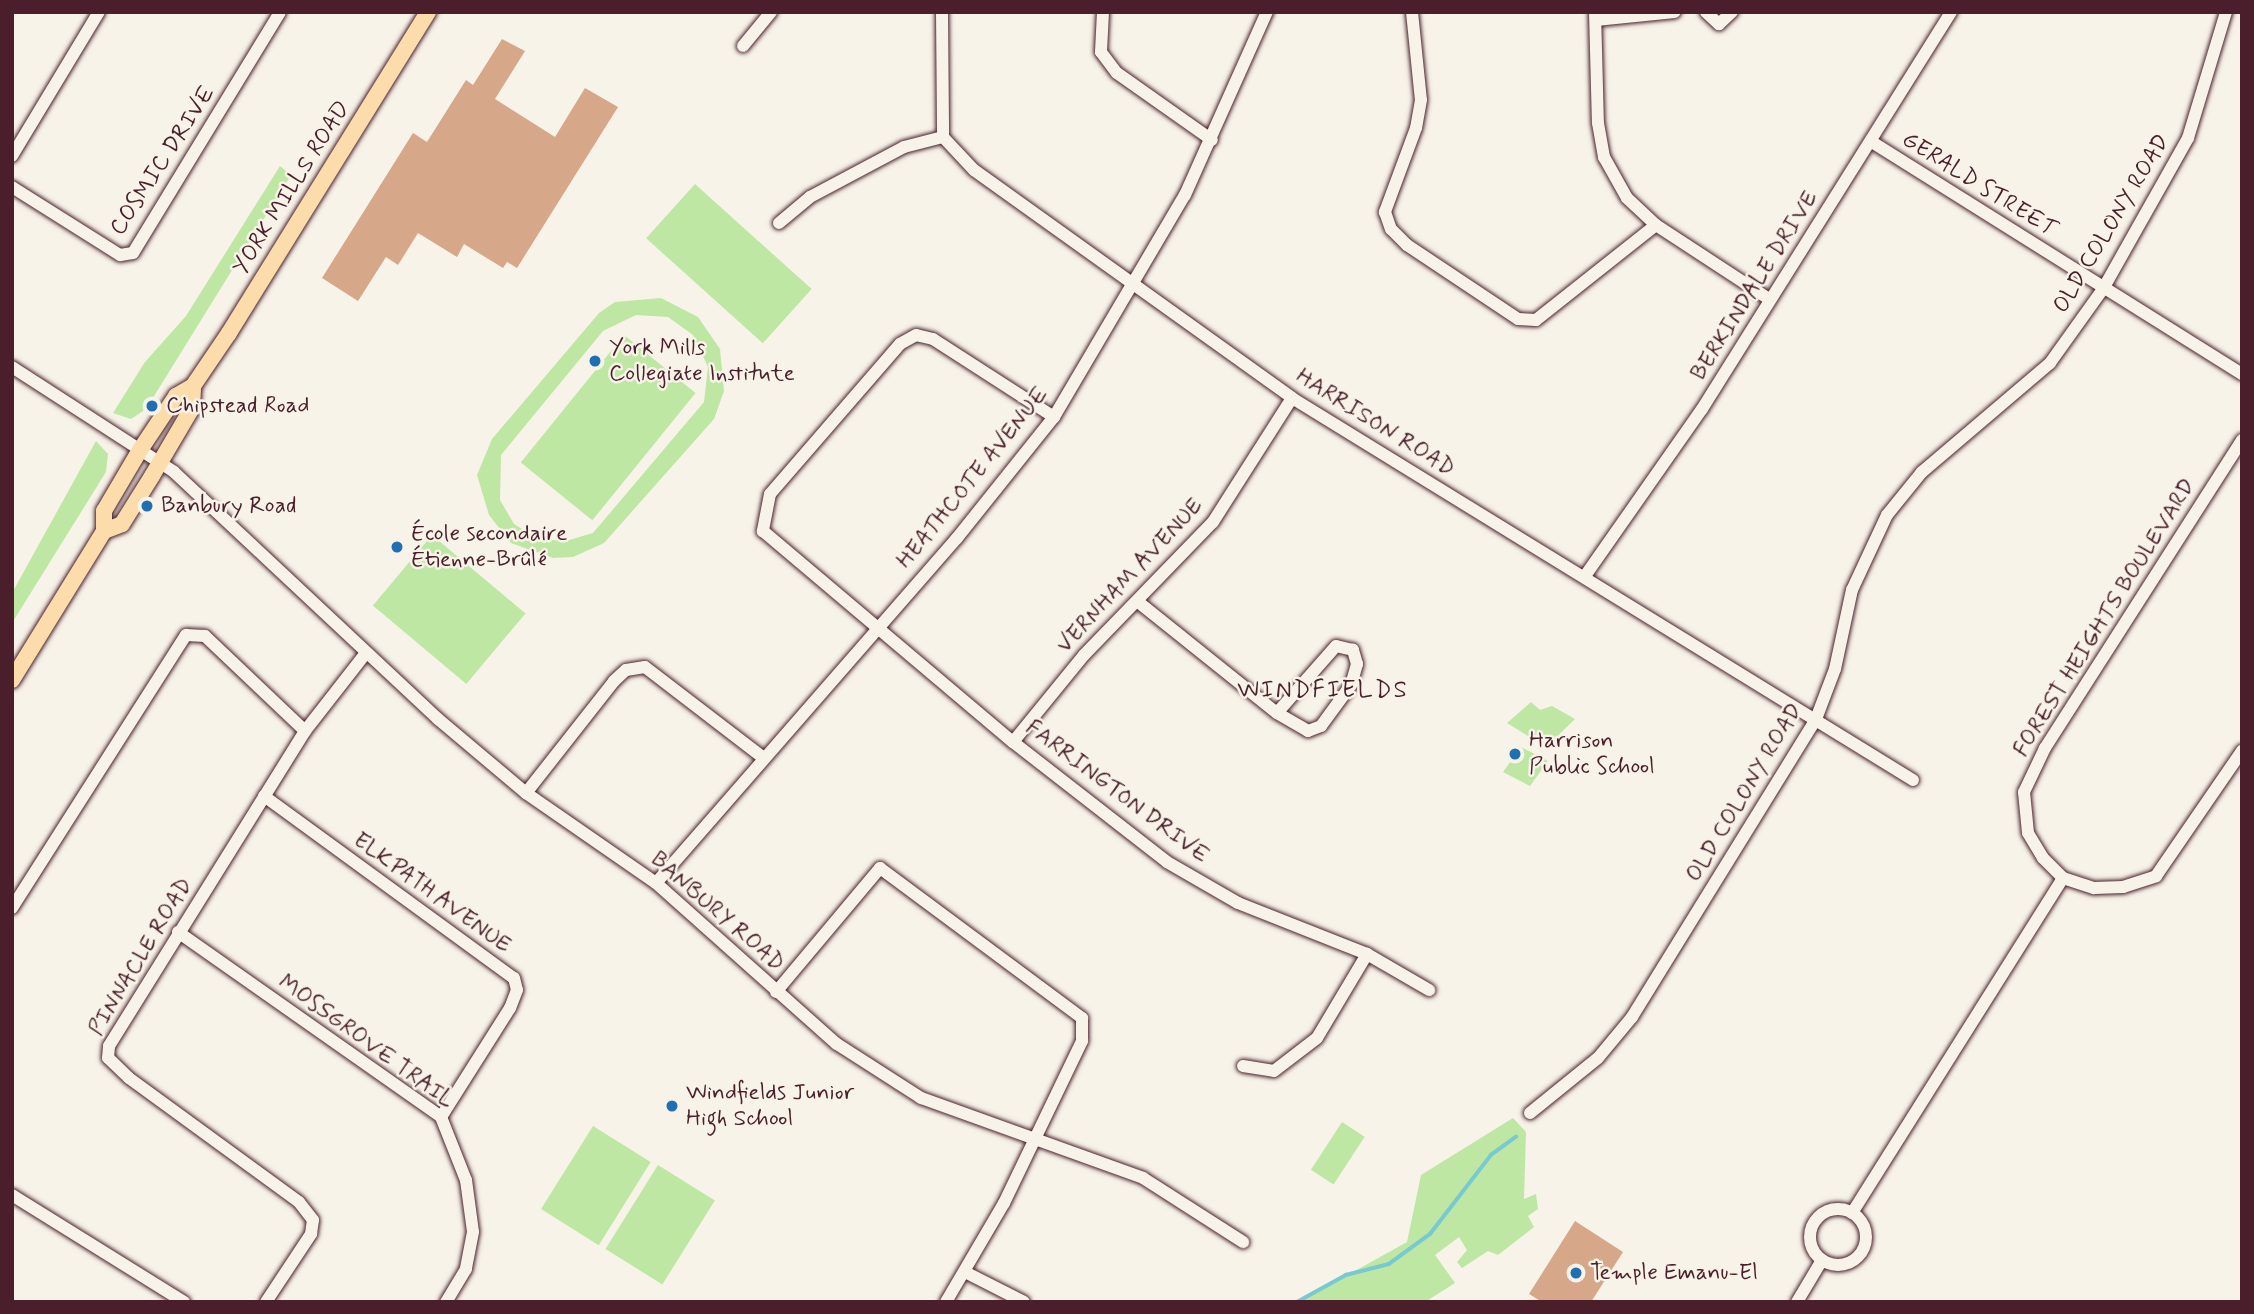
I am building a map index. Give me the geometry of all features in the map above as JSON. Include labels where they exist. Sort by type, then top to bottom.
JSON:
[{"type":"main road","name":"YORK MILLS ROAD","points":[[12,680],[104,531],[104,511],[140,450],[176,396],[193,386],[428,12]]},
{"type":"main road","name":"YORK MILLS ROAD","points":[[104,531],[122,524],[192,408],[193,386]]},
{"type":"street","points":[[12,156],[99,12]]},
{"type":"street","name":"COSMIC DRIVE","points":[[12,187],[120,255],[133,253],[280,12]]},
{"type":"street","points":[[743,46],[771,12]]},
{"type":"street","points":[[779,223],[810,197],[892,153],[943,137],[942,12]]},
{"type":"street","points":[[1103,12],[1101,52],[1117,73],[1212,140]]},
{"type":"street","name":"HEATHCOTE AVENUE","points":[[656,883],[761,756],[878,626],[1054,417],[1135,284],[1212,140],[1267,12]]},
{"type":"street","points":[[1412,12],[1421,100],[1416,128],[1385,212],[1391,229],[1407,244],[1518,319],[1536,320],[1656,225]]},
{"type":"street","points":[[1675,12],[1595,16],[1598,123],[1604,158],[1627,198],[1656,225],[1769,299]]},
{"type":"street","points":[[1706,12],[1719,24],[1732,12]]},
{"type":"street","name":"BERKINDALE DRIVE","points":[[1585,576],[1702,410],[1951,12]]},
{"type":"street","name":"OLD COLONY ROAD","points":[[1530,1113],[1598,1058],[1632,1017],[1816,719],[1835,669],[1852,590],[1886,515],[1922,472],[2050,363],[2103,289],[2189,138],[2226,12]]},
{"type":"street","name":"HARRISON ROAD","points":[[943,137],[974,170],[1292,398],[1913,780]]},
{"type":"street","name":"GERALD STREET","points":[[1872,142],[2242,374]]},
{"type":"street","name":"FARRINGTON DRIVE","points":[[1054,417],[933,340],[916,335],[900,344],[770,494],[763,531],[1013,742],[1167,862],[1238,903],[1367,954],[1429,990]]},
{"type":"street","points":[[12,368],[140,450]]},
{"type":"street","name":"VERNHAM AVENUE","points":[[1013,742],[1084,655],[1213,522],[1292,398]]},
{"type":"street","name":"FOREST HEIGHTS BOULEVARD","points":[[2063,878],[2043,858],[2028,833],[2024,792],[2045,748],[2242,440]]},
{"type":"street","name":"BANBURY ROAD","points":[[140,450],[160,462],[366,653],[526,793],[656,883],[837,1044],[921,1098],[1143,1178],[1243,1242]]},
{"type":"street","points":[[1138,601],[1277,713],[1308,731],[1321,726],[1350,685],[1357,664],[1353,650],[1336,646],[1277,713]]},
{"type":"street","points":[[12,908],[186,635],[205,636],[305,731]]},
{"type":"street","name":"PINNACLE ROAD","points":[[265,1302],[311,1234],[313,1220],[299,1202],[108,1058],[109,1046],[305,731],[366,653]]},
{"type":"street","points":[[526,793],[614,681],[626,670],[645,667],[761,756]]},
{"type":"street","points":[[1852,1213],[2063,878],[2094,888],[2123,887],[2156,876],[2242,751]]},
{"type":"street","name":"ELKPATH AVENUE","points":[[264,796],[514,978],[517,990],[510,1008],[441,1117]]},
{"type":"street","points":[[776,992],[880,868],[1082,1018],[1082,1041],[965,1272],[946,1302]]},
{"type":"street","name":"MOSSGROVE TRAIL","points":[[178,932],[441,1117],[466,1180],[474,1232],[466,1269],[446,1302]]},
{"type":"street","points":[[1243,1066],[1274,1071],[1295,1058],[1317,1038],[1367,954]]},
{"type":"street","points":[[12,1195],[184,1302]]},
{"type":"street","points":[[1826,1211],[1852,1213],[1864,1228],[1861,1252],[1845,1264],[1822,1260],[1811,1247],[1813,1223],[1826,1211]]},
{"type":"street","points":[[1797,1302],[1822,1260]]},
{"type":"street","points":[[965,1272],[1024,1302]]},
{"type":"green space","points":[[280,166],[291,175],[146,409],[131,419],[113,413],[145,362],[186,316]]},
{"type":"green space","points":[[695,184],[812,289],[763,343],[646,238]]},
{"type":"green space","points":[[661,298],[698,317],[720,349],[724,391],[714,419],[604,543],[573,557],[553,558],[511,543],[489,515],[477,475],[492,439],[599,313],[615,302]],"holes":[[[636,315],[668,317],[693,335],[708,367],[704,402],[593,533],[566,541],[538,539],[514,524],[500,500],[501,455],[603,331]]]},
{"type":"green space","points":[[624,335],[695,393],[592,520],[521,462]]},
{"type":"green space","points":[[96,441],[108,454],[106,472],[12,623],[12,593]]},
{"type":"green space","points":[[432,535],[525,613],[466,684],[373,605]]},
{"type":"green space","points":[[1531,702],[1540,710],[1552,706],[1575,719],[1546,747],[1507,723]]},
{"type":"green space","points":[[1521,747],[1548,761],[1530,786],[1503,772]]},
{"type":"green space","points":[[1513,1118],[1526,1132],[1524,1199],[1536,1194],[1538,1209],[1528,1216],[1534,1227],[1498,1255],[1488,1251],[1462,1268],[1457,1262],[1467,1250],[1459,1237],[1435,1255],[1455,1283],[1425,1302],[1299,1302],[1407,1242],[1421,1175]]},
{"type":"green space","points":[[1342,1122],[1365,1137],[1334,1185],[1311,1170]]},
{"type":"green space","points":[[593,1126],[651,1162],[599,1245],[541,1209]]},
{"type":"green space","points":[[658,1165],[715,1201],[662,1284],[606,1249]]},
{"type":"building","points":[[502,39],[525,51],[495,99],[555,137],[585,88],[618,107],[517,268],[507,262],[503,268],[464,244],[457,257],[418,233],[398,265],[386,257],[358,301],[322,278],[413,133],[427,142],[466,80],[473,85]]},
{"type":"building","name":"Temple Emanu-El","points":[[1575,1221],[1623,1252],[1591,1302],[1542,1302],[1529,1294]]},
{"type":"waterway","points":[[1297,1302],[1346,1275],[1389,1264],[1430,1234],[1491,1155],[1516,1137]]},
{"type":"place","name":"York Mills Collegiate Institute","points":[[595,361]]},
{"type":"place","name":"Chipstead Road","points":[[152,406]]},
{"type":"place","name":"Banbury Road","points":[[147,506]]},
{"type":"place","name":"École secondaire Étienne-Brûlé","points":[[397,547]]},
{"type":"place","name":"Harrison Public School","points":[[1515,754]]},
{"type":"place","name":"Windfields Junior High School","points":[[672,1106]]},
{"type":"place","name":"Temple Emanu-El","points":[[1576,1273]]},
{"type":"district","name":"WINDFIELDS","points":[[1323,691]]}]
